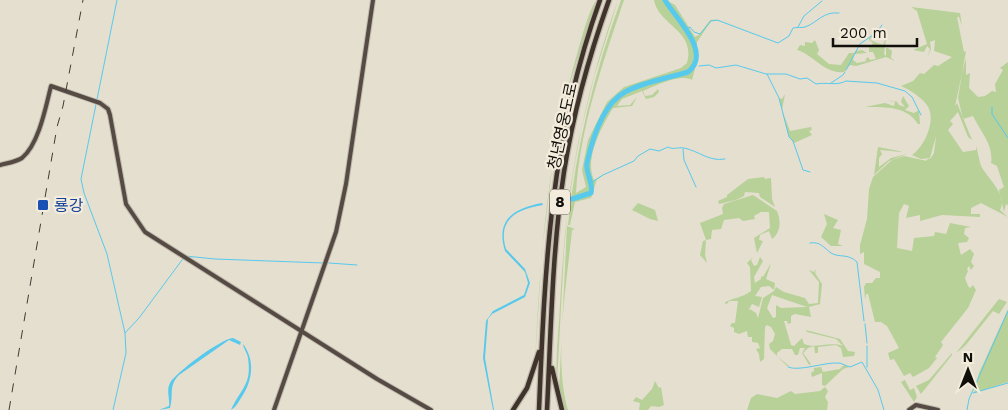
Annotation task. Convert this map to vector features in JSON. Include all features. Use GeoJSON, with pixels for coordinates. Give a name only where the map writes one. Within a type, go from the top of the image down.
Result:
{"type":"FeatureCollection","features":[{"type":"Feature","properties":{"kind":"highway","name":"청년영웅도로"},"geometry":{"type":"LineString","coordinates":[[539,410],[547,248],[556,170],[574,87],[600,0]]}},
{"type":"Feature","properties":{"kind":"highway","name":"청년영웅도로"},"geometry":{"type":"LineString","coordinates":[[547,410],[555,255],[564,172],[582,89],[609,0]]}},
{"type":"Feature","properties":{"kind":"highway"},"geometry":{"type":"LineString","coordinates":[[513,410],[531,378],[542,338]]}},
{"type":"Feature","properties":{"kind":"highway"},"geometry":{"type":"LineString","coordinates":[[550,354],[555,386],[562,410]]}},
{"type":"Feature","properties":{"kind":"main road"},"geometry":{"type":"LineString","coordinates":[[274,410],[336,232],[343,203],[373,0]]}},
{"type":"Feature","properties":{"kind":"main road"},"geometry":{"type":"LineString","coordinates":[[0,165],[18,160],[27,152],[38,130],[51,86],[95,101],[106,108],[110,115],[126,204],[145,232],[183,258],[431,410]]}},
{"type":"Feature","properties":{"kind":"main road"},"geometry":{"type":"LineString","coordinates":[[909,410],[916,406],[938,410]]}},
{"type":"Feature","properties":{"kind":"green space"},"geometry":{"type":"Polygon","coordinates":[[[596,0],[568,89],[555,152],[565,98],[587,22],[596,0]]]}},
{"type":"Feature","properties":{"kind":"green space"},"geometry":{"type":"Polygon","coordinates":[[[618,0],[594,77],[583,122],[594,74],[618,0]]]}},
{"type":"Feature","properties":{"kind":"green space"},"geometry":{"type":"Polygon","coordinates":[[[621,0],[624,0],[587,119],[578,168],[576,193],[586,187],[582,170],[588,140],[607,102],[624,87],[681,68],[687,63],[688,52],[682,35],[657,9],[654,0],[665,0],[694,42],[666,0],[675,5],[695,37],[700,34],[710,20],[721,21],[711,21],[697,42],[697,61],[692,80],[681,78],[667,81],[643,91],[645,96],[652,95],[658,89],[659,92],[654,97],[646,99],[642,91],[622,99],[617,106],[630,105],[637,97],[632,106],[613,108],[600,133],[591,162],[591,172],[594,180],[606,173],[597,179],[591,198],[575,202],[570,225],[568,225],[571,196],[587,111],[602,55],[621,0]],[[695,44],[693,64],[689,70],[631,88],[616,98],[599,124],[589,154],[587,171],[591,185],[590,192],[572,199],[592,192],[592,184],[588,164],[591,151],[601,122],[613,104],[628,92],[690,71],[695,64],[695,44]]]}},
{"type":"Feature","properties":{"kind":"green space"},"geometry":{"type":"Polygon","coordinates":[[[911,7],[960,13],[962,26],[959,17],[957,17],[964,52],[966,51],[962,73],[966,58],[966,75],[970,73],[969,88],[978,97],[985,96],[992,91],[996,92],[995,84],[1003,70],[1000,68],[1008,62],[1008,205],[1006,204],[1004,212],[1002,201],[1000,210],[1008,217],[981,203],[971,208],[971,214],[980,214],[980,217],[942,215],[920,221],[920,215],[906,218],[909,206],[904,204],[899,213],[897,248],[912,251],[914,238],[934,236],[935,232],[946,234],[950,223],[971,227],[965,228],[964,234],[969,238],[967,242],[958,243],[961,255],[970,249],[974,254],[971,262],[974,266],[971,270],[969,266],[965,278],[968,286],[970,288],[973,285],[976,290],[968,308],[941,342],[943,345],[935,357],[937,358],[929,368],[913,377],[910,373],[904,376],[894,359],[890,360],[888,353],[899,348],[887,326],[881,322],[875,322],[868,294],[866,294],[865,300],[864,287],[866,283],[872,283],[876,278],[880,278],[880,272],[864,264],[864,252],[860,254],[860,245],[867,219],[869,189],[873,177],[892,160],[904,156],[927,161],[926,160],[931,158],[934,153],[936,136],[930,158],[921,159],[912,155],[925,139],[931,117],[927,105],[911,91],[901,86],[913,81],[920,73],[924,74],[934,65],[938,66],[952,57],[934,51],[935,40],[930,42],[931,49],[927,58],[930,49],[927,46],[924,52],[913,50],[927,44],[917,11],[911,7]],[[962,74],[955,106],[957,103],[962,116],[958,98],[962,74]],[[958,112],[950,121],[953,124],[948,130],[963,152],[976,150],[976,146],[981,166],[1000,195],[999,190],[1004,187],[997,166],[991,163],[990,150],[986,138],[973,116],[963,119],[972,140],[968,137],[958,112]]]}},
{"type":"Feature","properties":{"kind":"green space"},"geometry":{"type":"Polygon","coordinates":[[[873,35],[870,40],[883,45],[886,38],[884,54],[886,56],[886,48],[888,48],[892,51],[891,58],[895,61],[886,57],[856,66],[850,65],[844,72],[837,72],[797,50],[800,45],[805,46],[805,42],[812,43],[815,40],[819,50],[817,54],[829,64],[841,65],[849,53],[854,53],[858,48],[857,51],[862,50],[867,53],[854,54],[853,60],[857,63],[867,61],[865,60],[868,57],[870,60],[876,59],[873,52],[869,52],[869,48],[873,43],[869,40],[869,38],[859,45],[873,35]]]}},
{"type":"Feature","properties":{"kind":"green space"},"geometry":{"type":"Polygon","coordinates":[[[785,94],[782,110],[779,98],[782,99],[785,94]]]}},
{"type":"Feature","properties":{"kind":"green space"},"geometry":{"type":"Polygon","coordinates":[[[903,96],[909,106],[905,110],[914,113],[919,110],[920,124],[902,111],[865,107],[885,103],[894,106],[895,102],[887,100],[899,102],[897,102],[899,105],[905,107],[901,102],[903,96]]]}},
{"type":"Feature","properties":{"kind":"green space"},"geometry":{"type":"Polygon","coordinates":[[[782,111],[790,131],[811,127],[812,130],[809,131],[812,135],[794,143],[789,137],[782,111]]]}},
{"type":"Feature","properties":{"kind":"green space"},"geometry":{"type":"Polygon","coordinates":[[[583,122],[577,150],[567,222],[569,196],[578,143],[583,122]]]}},
{"type":"Feature","properties":{"kind":"green space"},"geometry":{"type":"Polygon","coordinates":[[[878,147],[904,152],[880,150],[882,154],[879,158],[879,167],[891,158],[907,154],[889,161],[874,175],[878,147]]]}},
{"type":"Feature","properties":{"kind":"green space"},"geometry":{"type":"Polygon","coordinates":[[[552,169],[543,241],[546,210],[552,169]]]}},
{"type":"Feature","properties":{"kind":"green space"},"geometry":{"type":"Polygon","coordinates":[[[764,177],[765,179],[771,178],[772,199],[775,207],[760,197],[759,193],[745,192],[744,196],[736,200],[719,204],[718,201],[727,197],[727,195],[748,179],[764,177]]]}},
{"type":"Feature","properties":{"kind":"green space"},"geometry":{"type":"Polygon","coordinates":[[[753,195],[777,211],[780,222],[779,230],[772,239],[769,231],[760,235],[759,240],[763,241],[757,253],[754,238],[770,228],[769,212],[761,212],[754,216],[755,219],[743,221],[739,218],[724,220],[721,229],[712,230],[711,239],[706,240],[700,223],[723,214],[722,208],[724,204],[753,195]]]}},
{"type":"Feature","properties":{"kind":"green space"},"geometry":{"type":"Polygon","coordinates":[[[638,203],[655,210],[658,221],[632,210],[638,203]]]}},
{"type":"Feature","properties":{"kind":"green space"},"geometry":{"type":"Polygon","coordinates":[[[824,214],[838,220],[833,228],[841,230],[838,244],[843,246],[831,246],[821,237],[827,224],[824,214]]]}},
{"type":"Feature","properties":{"kind":"green space"},"geometry":{"type":"Polygon","coordinates":[[[567,222],[557,383],[557,344],[562,265],[567,222]]]}},
{"type":"Feature","properties":{"kind":"green space"},"geometry":{"type":"Polygon","coordinates":[[[567,226],[575,229],[572,230],[563,316],[567,226]]]}},
{"type":"Feature","properties":{"kind":"green space"},"geometry":{"type":"Polygon","coordinates":[[[706,240],[705,255],[707,263],[700,255],[703,241],[706,240]]]}},
{"type":"Feature","properties":{"kind":"green space"},"geometry":{"type":"Polygon","coordinates":[[[753,257],[751,260],[754,266],[757,265],[760,257],[763,261],[754,277],[755,283],[761,279],[761,276],[763,277],[771,263],[766,279],[775,283],[774,290],[769,286],[761,287],[755,296],[762,297],[759,307],[752,304],[748,311],[750,309],[756,313],[758,318],[763,298],[774,291],[776,287],[784,292],[805,298],[809,304],[818,303],[819,282],[809,270],[814,272],[816,269],[815,273],[822,284],[820,304],[809,307],[811,317],[795,314],[791,316],[791,323],[788,324],[787,321],[784,321],[791,345],[794,346],[802,338],[804,344],[813,346],[833,344],[843,346],[836,339],[807,332],[806,330],[840,339],[848,351],[855,352],[854,356],[843,357],[841,348],[836,345],[818,347],[818,353],[815,353],[814,346],[808,348],[803,353],[811,364],[809,365],[802,353],[805,348],[800,348],[798,355],[795,355],[792,349],[782,349],[777,353],[777,356],[770,349],[769,344],[773,341],[775,334],[771,327],[767,325],[765,327],[764,359],[760,362],[756,349],[760,348],[758,343],[752,342],[752,337],[748,337],[747,331],[739,334],[734,332],[734,328],[730,326],[732,323],[735,323],[738,301],[724,303],[751,291],[750,267],[747,263],[753,257]],[[772,295],[767,308],[773,318],[776,317],[776,305],[781,308],[807,307],[772,295]]]}},
{"type":"Feature","properties":{"kind":"green space"},"geometry":{"type":"Polygon","coordinates":[[[541,265],[535,363],[537,325],[541,265]]]}},
{"type":"Feature","properties":{"kind":"green space"},"geometry":{"type":"Polygon","coordinates":[[[999,299],[1007,302],[999,314],[993,311],[965,346],[956,353],[999,299]]]}},
{"type":"Feature","properties":{"kind":"green space"},"geometry":{"type":"Polygon","coordinates":[[[1008,309],[1008,382],[974,393],[979,373],[1008,309]]]}},
{"type":"Feature","properties":{"kind":"green space"},"geometry":{"type":"Polygon","coordinates":[[[561,348],[564,390],[568,410],[563,410],[559,391],[561,348]]]}},
{"type":"Feature","properties":{"kind":"green space"},"geometry":{"type":"Polygon","coordinates":[[[952,353],[921,394],[916,386],[929,380],[952,353]]]}},
{"type":"Feature","properties":{"kind":"green space"},"geometry":{"type":"Polygon","coordinates":[[[844,365],[849,367],[843,369],[825,386],[822,385],[822,373],[812,377],[811,373],[814,371],[814,368],[821,367],[823,372],[840,369],[844,365]]]}},
{"type":"Feature","properties":{"kind":"green space"},"geometry":{"type":"Polygon","coordinates":[[[905,380],[910,390],[914,388],[917,397],[914,402],[901,382],[905,380]]]}},
{"type":"Feature","properties":{"kind":"green space"},"geometry":{"type":"Polygon","coordinates":[[[655,381],[659,388],[661,387],[664,405],[659,407],[651,406],[648,410],[639,410],[640,403],[633,401],[636,397],[642,400],[652,389],[655,381]]]}},
{"type":"Feature","properties":{"kind":"green space"},"geometry":{"type":"Polygon","coordinates":[[[825,387],[828,391],[825,397],[828,402],[827,410],[747,410],[751,398],[757,394],[777,398],[791,391],[795,394],[820,391],[825,387]]]}},
{"type":"Feature","properties":{"kind":"water"},"geometry":{"type":"Polygon","coordinates":[[[542,203],[543,205],[525,209],[511,217],[504,230],[506,249],[525,269],[530,283],[525,297],[492,314],[488,319],[485,358],[493,410],[483,358],[486,321],[493,311],[524,295],[528,283],[525,272],[505,251],[503,231],[505,223],[510,217],[516,212],[542,203]]]}},
{"type":"Feature","properties":{"kind":"water"},"geometry":{"type":"Polygon","coordinates":[[[233,338],[241,342],[240,345],[229,340],[179,375],[172,387],[170,408],[159,410],[169,406],[168,389],[174,378],[189,364],[219,344],[233,338]]]}},
{"type":"Feature","properties":{"kind":"water"},"geometry":{"type":"Polygon","coordinates":[[[243,344],[250,357],[250,378],[245,392],[231,410],[247,381],[249,367],[243,344]]]}},
{"type":"Feature","properties":{"kind":"waterway"},"geometry":{"type":"LineString","coordinates":[[117,0],[81,179],[84,193],[107,254],[125,333]]}},
{"type":"Feature","properties":{"kind":"waterway"},"geometry":{"type":"LineString","coordinates":[[572,199],[591,193],[592,189],[587,171],[587,163],[595,134],[610,105],[625,92],[648,83],[688,72],[695,64],[696,55],[690,35],[665,0]]}},
{"type":"Feature","properties":{"kind":"waterway"},"geometry":{"type":"LineString","coordinates":[[798,27],[804,16],[822,1]]}},
{"type":"Feature","properties":{"kind":"waterway"},"geometry":{"type":"LineString","coordinates":[[686,29],[690,27],[694,32],[700,34],[711,21],[717,20],[778,43],[789,36],[793,28],[805,27],[824,15],[839,13]]}},
{"type":"Feature","properties":{"kind":"waterway"},"geometry":{"type":"LineString","coordinates":[[846,70],[860,44],[877,32],[882,25]]}},
{"type":"Feature","properties":{"kind":"waterway"},"geometry":{"type":"LineString","coordinates":[[699,66],[709,65],[716,68],[736,65],[766,74],[786,74],[800,79],[807,78],[816,84],[846,81],[877,83],[905,91],[912,97],[921,115]]}},
{"type":"Feature","properties":{"kind":"waterway"},"geometry":{"type":"LineString","coordinates":[[831,83],[845,72]]}},
{"type":"Feature","properties":{"kind":"waterway"},"geometry":{"type":"LineString","coordinates":[[767,74],[779,98],[789,137],[793,141],[803,170],[810,172]]}},
{"type":"Feature","properties":{"kind":"waterway"},"geometry":{"type":"LineString","coordinates":[[992,107],[992,114],[1008,138]]}},
{"type":"Feature","properties":{"kind":"waterway"},"geometry":{"type":"LineString","coordinates":[[591,183],[603,175],[634,161],[638,156],[650,149],[659,151],[668,147],[684,148],[709,158],[725,159]]}},
{"type":"Feature","properties":{"kind":"waterway"},"geometry":{"type":"LineString","coordinates":[[683,149],[684,160],[696,187]]}},
{"type":"Feature","properties":{"kind":"waterway"},"geometry":{"type":"LineString","coordinates":[[810,243],[819,244],[831,253],[854,259],[857,262],[864,321]]}},
{"type":"Feature","properties":{"kind":"waterway"},"geometry":{"type":"LineString","coordinates":[[113,410],[126,353],[125,333],[139,318],[185,256],[323,263]]}},
{"type":"Feature","properties":{"kind":"waterway"},"geometry":{"type":"LineString","coordinates":[[329,263],[357,265]]}},
{"type":"Feature","properties":{"kind":"waterway"},"geometry":{"type":"LineString","coordinates":[[967,410],[969,399],[1008,311]]}},
{"type":"Feature","properties":{"kind":"waterway"},"geometry":{"type":"LineString","coordinates":[[865,324],[867,343]]}},
{"type":"Feature","properties":{"kind":"waterway"},"geometry":{"type":"LineString","coordinates":[[867,346],[867,367]]}},
{"type":"Feature","properties":{"kind":"waterway"},"geometry":{"type":"LineString","coordinates":[[788,367],[798,368],[838,363],[850,367],[862,362],[878,390],[884,410]]}},
{"type":"Feature","properties":{"kind":"waterway"},"geometry":{"type":"LineString","coordinates":[[973,393],[1008,383]]}},
{"type":"Feature","properties":{"kind":"railway"},"geometry":{"type":"LineString","coordinates":[[9,410],[57,127],[63,106],[83,0]]}},
{"type":"Feature","properties":{"kind":"place","name":"룡강"},"geometry":{"type":"Point","coordinates":[43,205]}}]}
